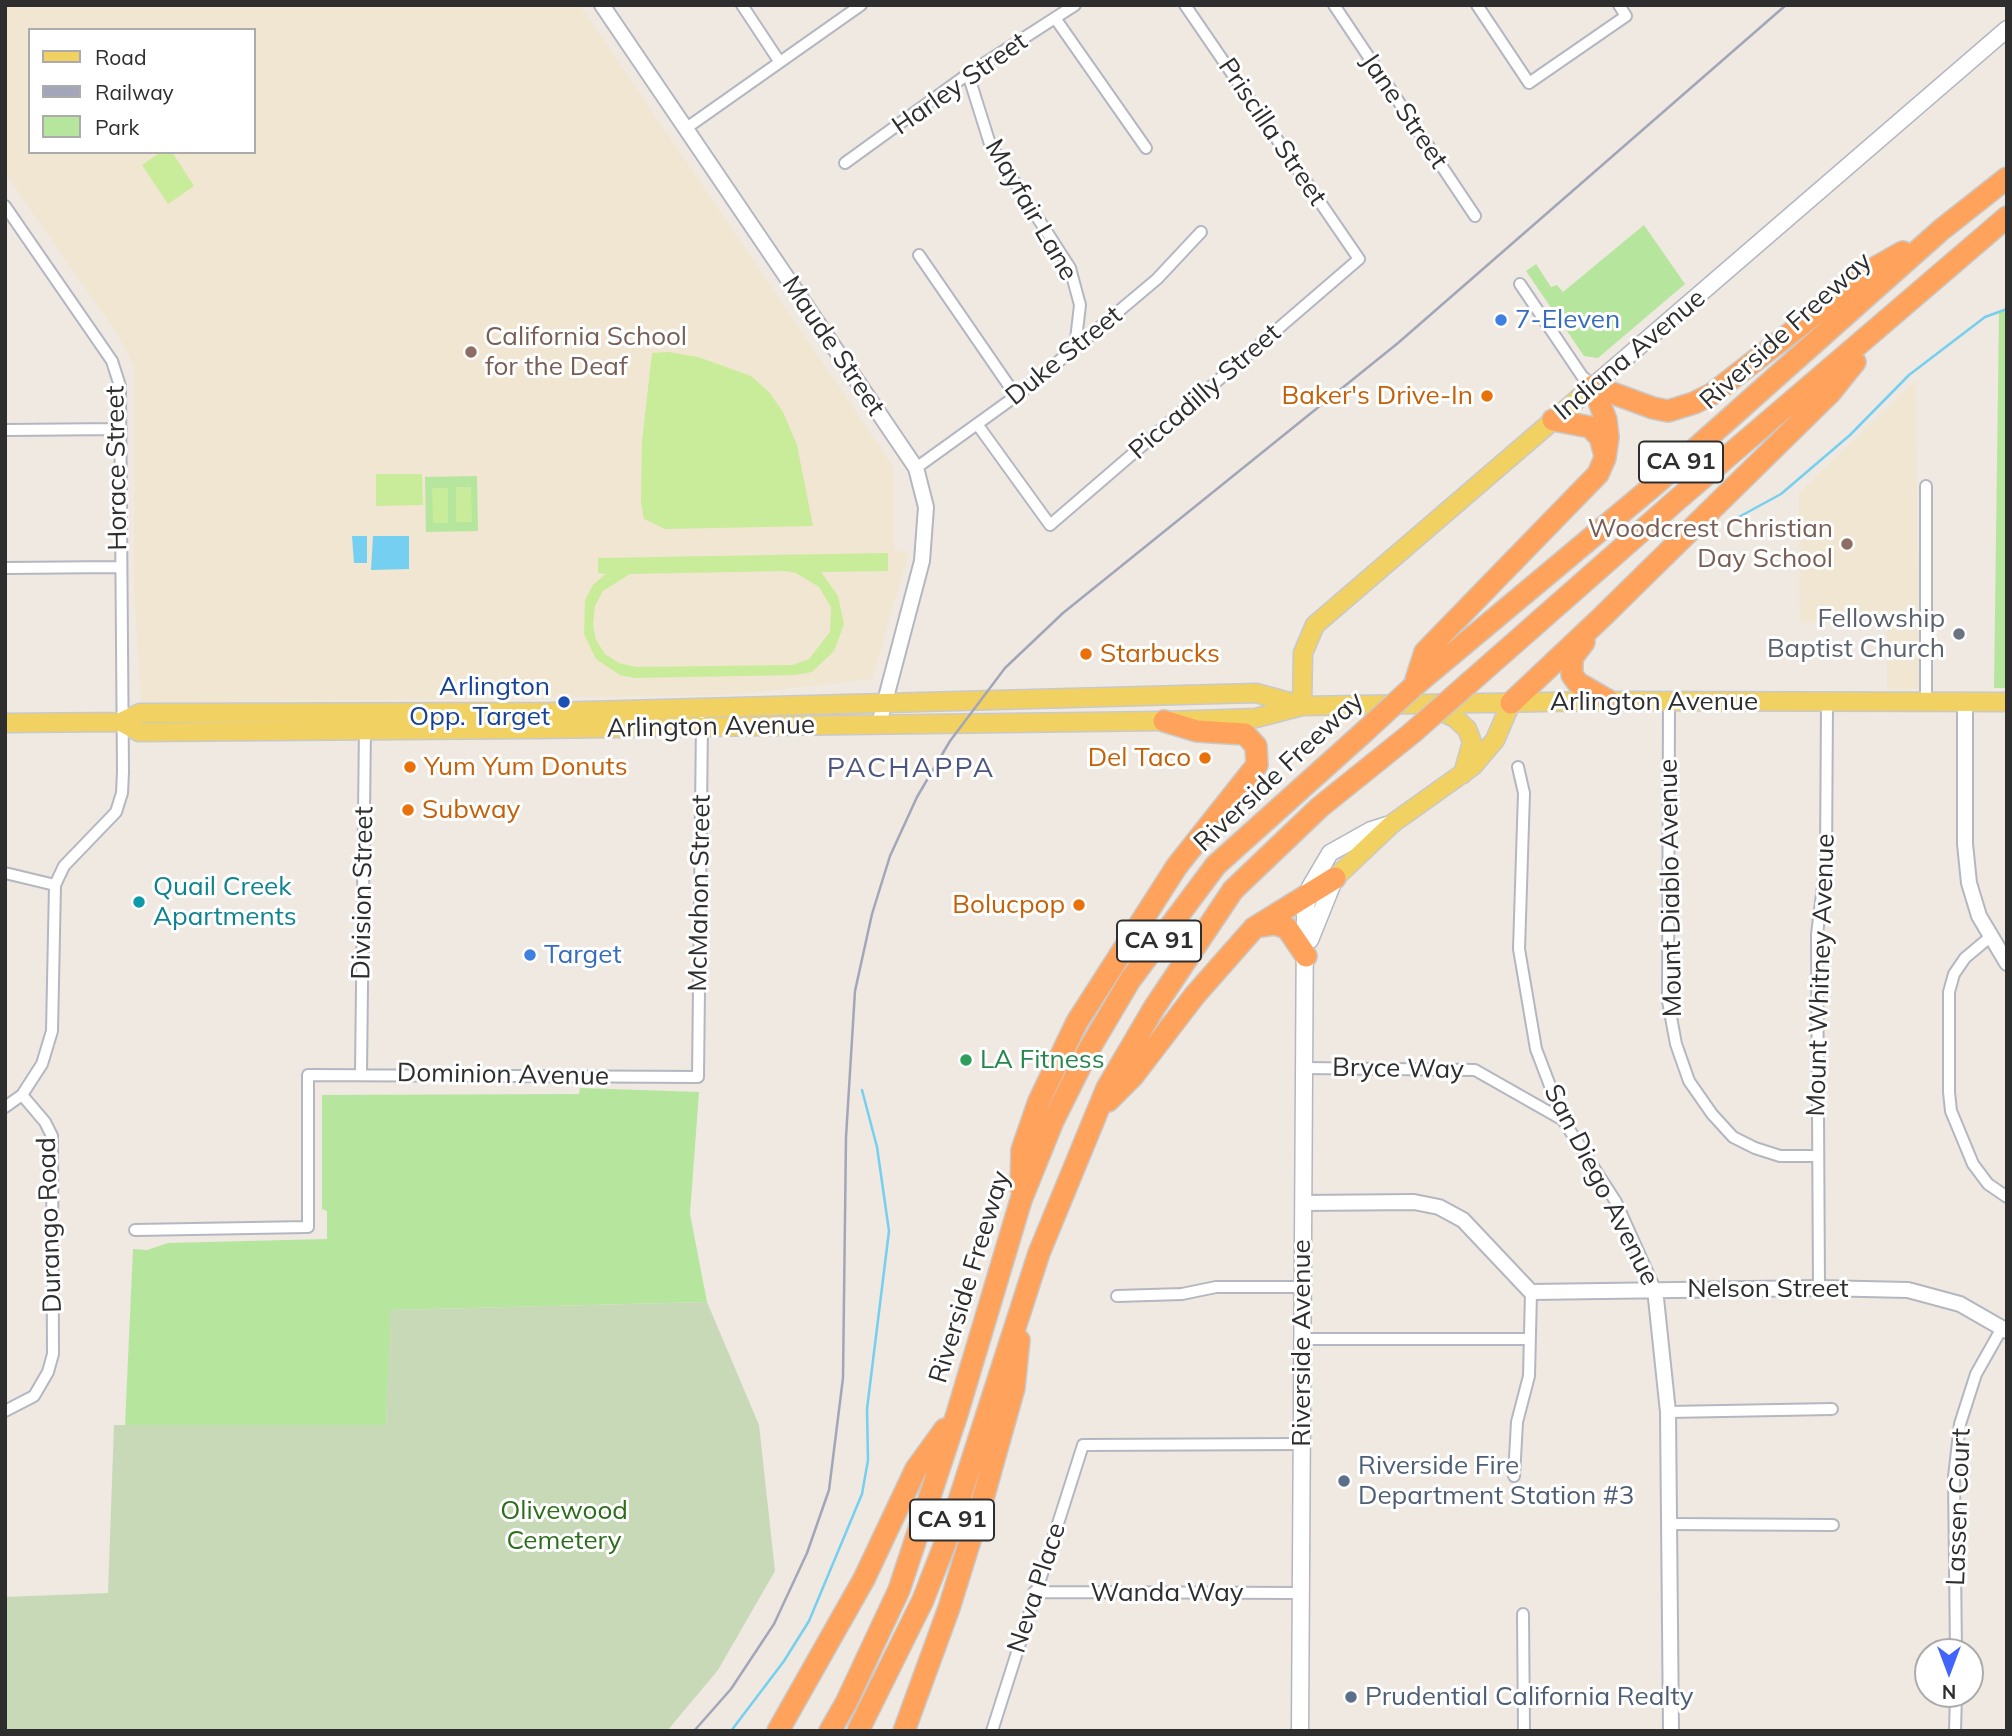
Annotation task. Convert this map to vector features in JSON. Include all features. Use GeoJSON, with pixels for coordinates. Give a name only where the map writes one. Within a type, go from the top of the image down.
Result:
{"type":"FeatureCollection","features":[{"type":"Feature","properties":{"kind":"highway","name":"Riverside Freeway"},"geometry":{"type":"LineString","coordinates":[[830,1731],[846,1703],[898,1590],[957,1413],[1021,1200],[1059,1110],[1088,1051],[1130,980],[1216,865],[1414,686],[1658,482],[1941,230],[2007,177]]}},
{"type":"Feature","properties":{"kind":"highway","name":"Riverside Freeway"},"geometry":{"type":"LineString","coordinates":[[858,1731],[923,1600],[946,1541],[1023,1300],[1094,1115],[1128,1051],[1233,890],[1320,807],[1412,733],[1678,499],[2007,217]]}},
{"type":"Feature","properties":{"kind":"highway"},"geometry":{"type":"LineString","coordinates":[[1593,386],[1668,411],[1694,403],[1712,394],[1873,269],[1941,230]]}},
{"type":"Feature","properties":{"kind":"highway"},"geometry":{"type":"LineString","coordinates":[[1511,703],[1601,620],[1830,393],[1886,323]]}},
{"type":"Feature","properties":{"kind":"highway"},"geometry":{"type":"LineString","coordinates":[[1414,686],[1425,652],[1598,474],[1605,458],[1606,420],[1593,386]]}},
{"type":"Feature","properties":{"kind":"highway"},"geometry":{"type":"LineString","coordinates":[[1553,420],[1590,427],[1600,437],[1605,458]]}},
{"type":"Feature","properties":{"kind":"highway"},"geometry":{"type":"LineString","coordinates":[[1601,620],[1572,658],[1572,675],[1578,683],[1609,701]]}},
{"type":"Feature","properties":{"kind":"highway"},"geometry":{"type":"LineString","coordinates":[[1021,1200],[1022,1150],[1039,1101],[1077,1022],[1177,866],[1257,765],[1256,746],[1245,734],[1197,731],[1164,721]]}},
{"type":"Feature","properties":{"kind":"highway"},"geometry":{"type":"LineString","coordinates":[[1094,1115],[1133,1076],[1195,995],[1254,928],[1335,878]]}},
{"type":"Feature","properties":{"kind":"highway"},"geometry":{"type":"LineString","coordinates":[[1254,928],[1275,924],[1287,928],[1306,956]]}},
{"type":"Feature","properties":{"kind":"highway"},"geometry":{"type":"LineString","coordinates":[[904,1731],[949,1608],[1014,1388],[1023,1300]]}},
{"type":"Feature","properties":{"kind":"highway"},"geometry":{"type":"LineString","coordinates":[[778,1731],[864,1579],[916,1469],[957,1413]]}},
{"type":"Feature","properties":{"kind":"main road","name":"Indiana Avenue"},"geometry":{"type":"LineString","coordinates":[[1302,706],[1303,653],[1315,625],[2007,29]]}},
{"type":"Feature","properties":{"kind":"main road","name":"Arlington Avenue"},"geometry":{"type":"LineString","coordinates":[[5,723],[121,722],[139,732],[885,701],[1256,693],[1302,706]]}},
{"type":"Feature","properties":{"kind":"main road","name":"Arlington Avenue"},"geometry":{"type":"LineString","coordinates":[[365,722],[702,727],[1256,718],[1302,706],[1609,701],[2007,702]]}},
{"type":"Feature","properties":{"kind":"main road","name":"Riverside Avenue"},"geometry":{"type":"LineString","coordinates":[[1306,956],[1317,917],[1335,878],[1393,823],[1463,774],[1487,751],[1511,703]]}},
{"type":"Feature","properties":{"kind":"main road"},"geometry":{"type":"LineString","coordinates":[[1427,705],[1455,718],[1467,729],[1472,742],[1463,774]]}},
{"type":"Feature","properties":{"kind":"main road","name":"Riverside Avenue"},"geometry":{"type":"LineString","coordinates":[[1300,1731],[1301,1286],[1306,956],[1303,935],[1308,897],[1318,869],[1330,853],[1371,830],[1393,823]]}},
{"type":"Feature","properties":{"kind":"street","name":"Maude Street"},"geometry":{"type":"LineString","coordinates":[[602,5],[916,468],[926,507],[922,561],[879,724]]}},
{"type":"Feature","properties":{"kind":"street"},"geometry":{"type":"LineString","coordinates":[[742,5],[779,61]]}},
{"type":"Feature","properties":{"kind":"street"},"geometry":{"type":"LineString","coordinates":[[685,128],[861,5]]}},
{"type":"Feature","properties":{"kind":"street","name":"Harley Street"},"geometry":{"type":"LineString","coordinates":[[845,163],[968,74],[1075,5]]}},
{"type":"Feature","properties":{"kind":"street","name":"Priscilla Street"},"geometry":{"type":"LineString","coordinates":[[1185,5],[1359,259]]}},
{"type":"Feature","properties":{"kind":"street","name":"Jane Street"},"geometry":{"type":"LineString","coordinates":[[1334,5],[1475,216]]}},
{"type":"Feature","properties":{"kind":"street"},"geometry":{"type":"LineString","coordinates":[[1477,5],[1529,83],[1626,16],[1619,5]]}},
{"type":"Feature","properties":{"kind":"street"},"geometry":{"type":"LineString","coordinates":[[1055,18],[1146,148]]}},
{"type":"Feature","properties":{"kind":"street","name":"Mayfair Lane"},"geometry":{"type":"LineString","coordinates":[[968,74],[990,144],[1070,268],[1080,305],[1075,348]]}},
{"type":"Feature","properties":{"kind":"street","name":"Horace Street"},"geometry":{"type":"LineString","coordinates":[[5,206],[112,361],[120,386],[121,722]]}},
{"type":"Feature","properties":{"kind":"street","name":"Duke Street"},"geometry":{"type":"LineString","coordinates":[[916,468],[1016,396],[1075,348],[1157,279],[1201,232]]}},
{"type":"Feature","properties":{"kind":"street"},"geometry":{"type":"LineString","coordinates":[[919,255],[1016,396]]}},
{"type":"Feature","properties":{"kind":"street","name":"Piccadilly Street"},"geometry":{"type":"LineString","coordinates":[[977,424],[1050,525],[1359,259]]}},
{"type":"Feature","properties":{"kind":"street"},"geometry":{"type":"LineString","coordinates":[[1520,284],[1582,376],[1593,386]]}},
{"type":"Feature","properties":{"kind":"street"},"geometry":{"type":"LineString","coordinates":[[5,430],[121,429]]}},
{"type":"Feature","properties":{"kind":"street"},"geometry":{"type":"LineString","coordinates":[[1926,486],[1926,703]]}},
{"type":"Feature","properties":{"kind":"street"},"geometry":{"type":"LineString","coordinates":[[5,568],[119,567]]}},
{"type":"Feature","properties":{"kind":"street","name":"Mount Diablo Avenue"},"geometry":{"type":"LineString","coordinates":[[1669,701],[1668,1001],[1676,1044],[1689,1081],[1712,1114],[1733,1136],[1755,1148],[1780,1156],[1817,1156]]}},
{"type":"Feature","properties":{"kind":"street","name":"Mount Whitney Avenue"},"geometry":{"type":"LineString","coordinates":[[1819,1288],[1817,934],[1826,862],[1827,703]]}},
{"type":"Feature","properties":{"kind":"street"},"geometry":{"type":"LineString","coordinates":[[1965,703],[1965,844],[1969,883],[1990,937],[2007,964]]}},
{"type":"Feature","properties":{"kind":"street","name":"McMahon Street"},"geometry":{"type":"LineString","coordinates":[[698,1077],[702,709]]}},
{"type":"Feature","properties":{"kind":"street"},"geometry":{"type":"LineString","coordinates":[[5,1107],[22,1095],[42,1064],[52,1031],[55,885],[64,866],[116,812],[122,793],[121,722]]}},
{"type":"Feature","properties":{"kind":"street","name":"Division Street"},"geometry":{"type":"LineString","coordinates":[[361,1073],[365,722]]}},
{"type":"Feature","properties":{"kind":"street","name":"San Diego Avenue"},"geometry":{"type":"LineString","coordinates":[[1518,768],[1524,793],[1519,949],[1536,1049],[1563,1120],[1616,1202],[1655,1289],[1668,1412],[1671,1731]]}},
{"type":"Feature","properties":{"kind":"street"},"geometry":{"type":"LineString","coordinates":[[5,873],[55,885]]}},
{"type":"Feature","properties":{"kind":"street"},"geometry":{"type":"LineString","coordinates":[[1990,937],[1965,958],[1954,974],[1949,992],[1949,1092],[1951,1111],[1973,1164],[1988,1184],[2007,1197]]}},
{"type":"Feature","properties":{"kind":"street","name":"Bryce Way"},"geometry":{"type":"LineString","coordinates":[[1304,1068],[1475,1070],[1563,1120]]}},
{"type":"Feature","properties":{"kind":"street","name":"Dominion Avenue"},"geometry":{"type":"LineString","coordinates":[[135,1230],[308,1227],[309,1075],[361,1073],[698,1077]]}},
{"type":"Feature","properties":{"kind":"street","name":"Durango Road"},"geometry":{"type":"LineString","coordinates":[[5,1411],[33,1396],[48,1372],[53,1354],[52,1136],[45,1122],[22,1095]]}},
{"type":"Feature","properties":{"kind":"street"},"geometry":{"type":"LineString","coordinates":[[1303,1203],[1414,1202],[1440,1207],[1463,1220],[1531,1293],[1529,1376],[1517,1422],[1514,1476]]}},
{"type":"Feature","properties":{"kind":"street"},"geometry":{"type":"LineString","coordinates":[[1116,1296],[1182,1294],[1216,1287],[1301,1286]]}},
{"type":"Feature","properties":{"kind":"street","name":"Nelson Street"},"geometry":{"type":"LineString","coordinates":[[1531,1293],[1655,1289],[1908,1290],[1938,1296],[1978,1312],[2004,1330]]}},
{"type":"Feature","properties":{"kind":"street","name":"Lassen Court"},"geometry":{"type":"LineString","coordinates":[[1956,1638],[1954,1477],[1960,1424],[1976,1374],[2004,1330]]}},
{"type":"Feature","properties":{"kind":"street"},"geometry":{"type":"LineString","coordinates":[[1302,1339],[1530,1339]]}},
{"type":"Feature","properties":{"kind":"street"},"geometry":{"type":"LineString","coordinates":[[1668,1412],[1832,1409]]}},
{"type":"Feature","properties":{"kind":"street","name":"Neva Place"},"geometry":{"type":"LineString","coordinates":[[992,1731],[1034,1592],[1083,1445],[1301,1444]]}},
{"type":"Feature","properties":{"kind":"street"},"geometry":{"type":"LineString","coordinates":[[1670,1524],[1833,1525]]}},
{"type":"Feature","properties":{"kind":"street","name":"Wanda Way"},"geometry":{"type":"LineString","coordinates":[[1034,1592],[1300,1593]]}},
{"type":"Feature","properties":{"kind":"street"},"geometry":{"type":"LineString","coordinates":[[1522,1614],[1524,1731]]}},
{"type":"Feature","properties":{"kind":"street"},"geometry":{"type":"LineString","coordinates":[[1955,1708],[1955,1731]]}},
{"type":"Feature","properties":{"kind":"shaded area","name":"California School for the Deaf"},"geometry":{"type":"Polygon","coordinates":[[[5,5],[580,5],[894,468],[894,551],[908,551],[872,679],[730,695],[141,703],[134,589],[134,366],[119,337],[5,173],[5,5]]]}},
{"type":"Feature","properties":{"kind":"shaded area"},"geometry":{"type":"Polygon","coordinates":[[[1916,380],[1919,689],[1887,690],[1887,622],[1800,623],[1799,493],[1916,380]]]}},
{"type":"Feature","properties":{"kind":"green space"},"geometry":{"type":"Polygon","coordinates":[[[158,154],[173,154],[194,186],[168,204],[142,165],[158,154]]]}},
{"type":"Feature","properties":{"kind":"green space"},"geometry":{"type":"Polygon","coordinates":[[[1644,225],[1685,284],[1598,358],[1584,356],[1526,271],[1536,264],[1551,287],[1557,285],[1563,292],[1644,225]]]}},
{"type":"Feature","properties":{"kind":"green space"},"geometry":{"type":"Polygon","coordinates":[[[2007,306],[2007,688],[1994,688],[1999,313],[2007,306]]]}},
{"type":"Feature","properties":{"kind":"green space"},"geometry":{"type":"Polygon","coordinates":[[[668,352],[698,357],[751,376],[769,392],[783,412],[797,445],[813,526],[665,529],[644,519],[641,503],[642,441],[652,353],[668,352]]]}},
{"type":"Feature","properties":{"kind":"green space"},"geometry":{"type":"Polygon","coordinates":[[[376,474],[422,474],[423,505],[376,506],[376,474]]]}},
{"type":"Feature","properties":{"kind":"green space"},"geometry":{"type":"Polygon","coordinates":[[[477,476],[478,531],[426,532],[425,477],[477,476]]]}},
{"type":"Feature","properties":{"kind":"green space"},"geometry":{"type":"Polygon","coordinates":[[[456,487],[471,487],[472,522],[456,522],[456,487]]]}},
{"type":"Feature","properties":{"kind":"green space"},"geometry":{"type":"Polygon","coordinates":[[[432,488],[448,488],[448,523],[433,523],[432,488]]]}},
{"type":"Feature","properties":{"kind":"green space"},"geometry":{"type":"Polygon","coordinates":[[[888,553],[888,571],[821,572],[838,596],[844,624],[834,651],[812,672],[796,675],[635,678],[620,675],[596,659],[584,634],[585,600],[593,585],[606,574],[598,573],[598,558],[888,553]],[[796,573],[630,574],[603,591],[595,606],[593,625],[596,640],[605,654],[619,663],[636,667],[793,665],[809,659],[830,632],[831,607],[819,587],[796,573]]]}},
{"type":"Feature","properties":{"kind":"green space"},"geometry":{"type":"Polygon","coordinates":[[[580,1088],[699,1092],[690,1214],[707,1302],[391,1310],[386,1425],[125,1425],[133,1249],[147,1250],[168,1243],[327,1239],[327,1211],[322,1209],[322,1095],[579,1094],[580,1088]]]}},
{"type":"Feature","properties":{"kind":"green space","name":"Olivewood Cemetery"},"geometry":{"type":"Polygon","coordinates":[[[707,1302],[759,1425],[775,1571],[718,1670],[667,1731],[5,1731],[5,1597],[108,1593],[114,1425],[386,1425],[390,1310],[707,1302]]]}},
{"type":"Feature","properties":{"kind":"water"},"geometry":{"type":"Polygon","coordinates":[[[352,536],[367,536],[367,563],[354,563],[352,536]]]}},
{"type":"Feature","properties":{"kind":"water"},"geometry":{"type":"Polygon","coordinates":[[[373,536],[409,536],[409,569],[371,570],[373,536]]]}},
{"type":"Feature","properties":{"kind":"waterway"},"geometry":{"type":"LineString","coordinates":[[1726,524],[1781,494],[1850,435],[1909,375],[1985,317],[2007,309]]}},
{"type":"Feature","properties":{"kind":"waterway"},"geometry":{"type":"LineString","coordinates":[[731,1731],[784,1661],[809,1621],[862,1494],[868,1460],[867,1409],[889,1231],[877,1147],[862,1090]]}},
{"type":"Feature","properties":{"kind":"railway"},"geometry":{"type":"LineString","coordinates":[[694,1731],[731,1689],[774,1624],[807,1553],[829,1490],[843,1378],[846,1137],[855,991],[872,914],[890,856],[917,797],[950,741],[1005,668],[1063,613],[1398,343],[1786,5]]}},
{"type":"Feature","properties":{"kind":"place","name":"7-Eleven"},"geometry":{"type":"Point","coordinates":[1501,320]}},
{"type":"Feature","properties":{"kind":"place","name":"California School for the Deaf"},"geometry":{"type":"Point","coordinates":[471,352]}},
{"type":"Feature","properties":{"kind":"place","name":"Baker's Drive-In"},"geometry":{"type":"Point","coordinates":[1487,396]}},
{"type":"Feature","properties":{"kind":"place","name":"Woodcrest Christian Day School"},"geometry":{"type":"Point","coordinates":[1847,544]}},
{"type":"Feature","properties":{"kind":"place","name":"Fellowship Baptist Church"},"geometry":{"type":"Point","coordinates":[1959,634]}},
{"type":"Feature","properties":{"kind":"place","name":"Starbucks"},"geometry":{"type":"Point","coordinates":[1086,654]}},
{"type":"Feature","properties":{"kind":"place","name":"Arlington Opp. Target"},"geometry":{"type":"Point","coordinates":[564,702]}},
{"type":"Feature","properties":{"kind":"place","name":"Del Taco"},"geometry":{"type":"Point","coordinates":[1205,758]}},
{"type":"Feature","properties":{"kind":"place","name":"Yum Yum Donuts"},"geometry":{"type":"Point","coordinates":[410,767]}},
{"type":"Feature","properties":{"kind":"place","name":"Subway"},"geometry":{"type":"Point","coordinates":[408,810]}},
{"type":"Feature","properties":{"kind":"place","name":"Quail Creek Apartments"},"geometry":{"type":"Point","coordinates":[139,902]}},
{"type":"Feature","properties":{"kind":"place","name":"Bolucpop"},"geometry":{"type":"Point","coordinates":[1079,905]}},
{"type":"Feature","properties":{"kind":"place","name":"Target"},"geometry":{"type":"Point","coordinates":[530,955]}},
{"type":"Feature","properties":{"kind":"place","name":"LA Fitness"},"geometry":{"type":"Point","coordinates":[966,1060]}},
{"type":"Feature","properties":{"kind":"place","name":"Riverside Fire Department Station #3"},"geometry":{"type":"Point","coordinates":[1344,1481]}},
{"type":"Feature","properties":{"kind":"place","name":"Prudential California Realty"},"geometry":{"type":"Point","coordinates":[1351,1697]}},
{"type":"Feature","properties":{"kind":"district","name":"PACHAPPA"},"geometry":{"type":"Point","coordinates":[911,769]}}]}
